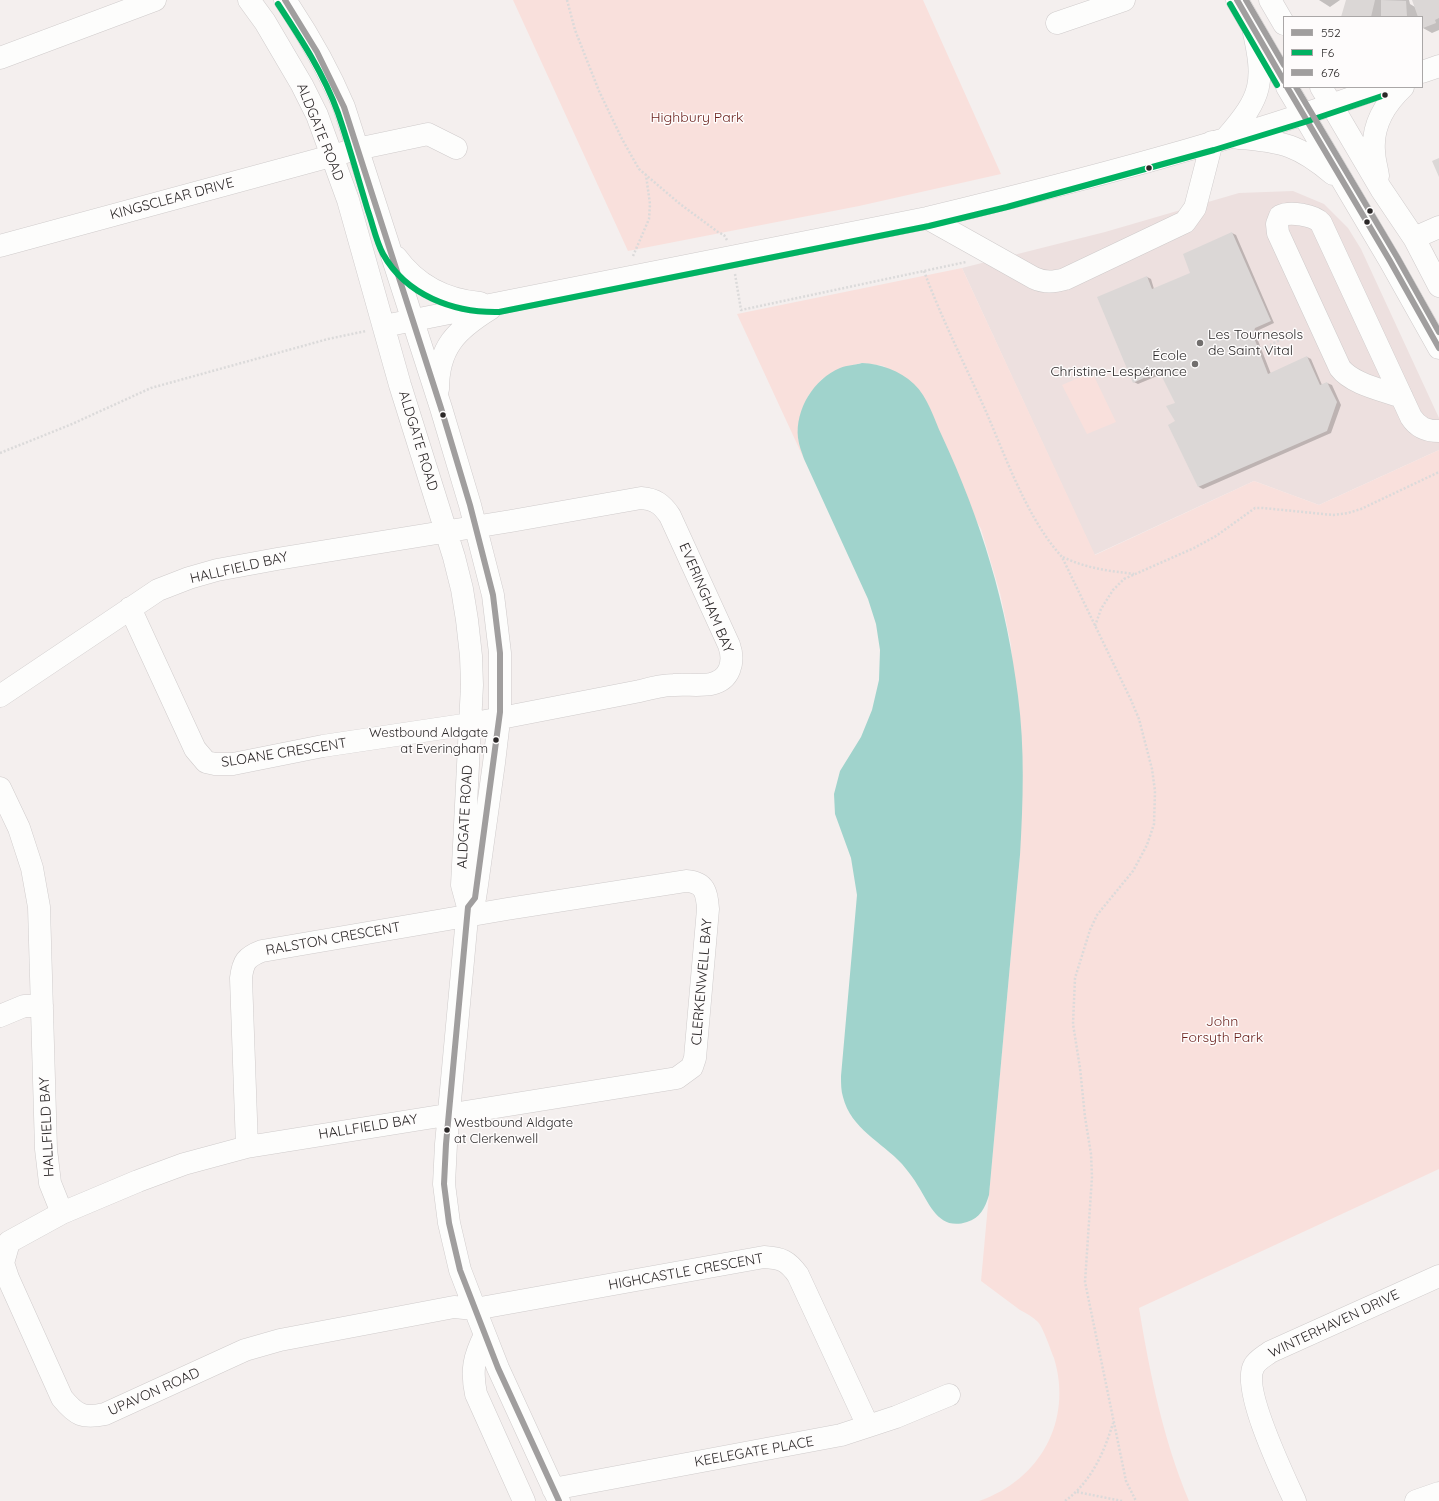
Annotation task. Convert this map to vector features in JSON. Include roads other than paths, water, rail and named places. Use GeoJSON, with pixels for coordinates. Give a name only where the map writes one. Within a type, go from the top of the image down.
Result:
{"type":"FeatureCollection","features":[{"type":"Feature","properties":{"kind":"street"},"geometry":{"type":"LineString","coordinates":[[0,58],[155,0]]}},
{"type":"Feature","properties":{"kind":"street","name":"ALDGATE ROAD"},"geometry":{"type":"LineString","coordinates":[[249,0],[265,22],[302,86],[316,115],[344,152],[390,249],[438,399],[462,529],[454,557],[462,589],[467,620],[471,656],[472,685],[485,721],[494,763],[475,898],[467,912]]}},
{"type":"Feature","properties":{"kind":"street","name":"ALDGATE ROAD"},"geometry":{"type":"LineString","coordinates":[[285,0],[299,20],[331,77],[344,107],[344,152],[348,200],[384,326],[462,529],[493,595],[498,627],[500,685],[485,721],[462,885],[467,912],[448,1114],[444,1184],[449,1223],[460,1270],[498,1368],[556,1495]]}},
{"type":"Feature","properties":{"kind":"street"},"geometry":{"type":"LineString","coordinates":[[1057,23],[1124,0]]}},
{"type":"Feature","properties":{"kind":"street"},"geometry":{"type":"LineString","coordinates":[[1237,0],[1283,79]]}},
{"type":"Feature","properties":{"kind":"street"},"geometry":{"type":"LineString","coordinates":[[1270,0],[1283,22]]}},
{"type":"Feature","properties":{"kind":"street"},"geometry":{"type":"LineString","coordinates":[[927,218],[1041,281],[1057,281],[1065,279],[1185,222],[1195,208],[1219,140],[1251,107],[1259,90],[1260,73],[1258,48],[1253,28]]}},
{"type":"Feature","properties":{"kind":"street"},"geometry":{"type":"LineString","coordinates":[[1423,72],[1439,66]]}},
{"type":"Feature","properties":{"kind":"street"},"geometry":{"type":"LineString","coordinates":[[1288,88],[1439,348]]}},
{"type":"Feature","properties":{"kind":"street"},"geometry":{"type":"LineString","coordinates":[[384,326],[927,218],[1071,182],[1219,140],[1303,114],[1326,96],[1376,88]]}},
{"type":"Feature","properties":{"kind":"street"},"geometry":{"type":"LineString","coordinates":[[1381,189],[1374,151],[1374,132],[1380,116],[1391,100],[1402,88]]}},
{"type":"Feature","properties":{"kind":"street"},"geometry":{"type":"LineString","coordinates":[[1326,96],[1381,189],[1414,238],[1439,286]]}},
{"type":"Feature","properties":{"kind":"street","name":"KINGSCLEAR DRIVE"},"geometry":{"type":"LineString","coordinates":[[0,246],[344,152],[428,134],[456,148]]}},
{"type":"Feature","properties":{"kind":"street"},"geometry":{"type":"LineString","coordinates":[[1219,140],[1269,141],[1294,147],[1312,157],[1344,184]]}},
{"type":"Feature","properties":{"kind":"street"},"geometry":{"type":"LineString","coordinates":[[1402,397],[1353,380],[1340,368],[1278,233],[1278,220],[1284,214],[1311,216],[1321,223],[1402,397],[1411,417],[1417,425],[1427,430],[1439,431]]}},
{"type":"Feature","properties":{"kind":"street"},"geometry":{"type":"LineString","coordinates":[[1414,238],[1439,227]]}},
{"type":"Feature","properties":{"kind":"street"},"geometry":{"type":"LineString","coordinates":[[390,249],[406,271],[416,280],[434,291],[453,298],[476,303],[497,304]]}},
{"type":"Feature","properties":{"kind":"street"},"geometry":{"type":"LineString","coordinates":[[438,399],[438,374],[441,359],[450,343],[461,329],[471,320],[497,304]]}},
{"type":"Feature","properties":{"kind":"street","name":"EVERINGHAM BAY"},"geometry":{"type":"LineString","coordinates":[[462,529],[641,498],[649,498],[657,501],[665,507],[670,516],[732,653],[730,672],[723,678],[711,684],[658,686],[640,691],[485,721]]}},
{"type":"Feature","properties":{"kind":"street","name":"HALLFIELD BAY"},"geometry":{"type":"LineString","coordinates":[[0,696],[158,590],[189,578],[216,570],[277,559],[462,529]]}},
{"type":"Feature","properties":{"kind":"street","name":"SLOANE CRESCENT"},"geometry":{"type":"LineString","coordinates":[[130,608],[195,749],[206,762],[215,764],[232,764],[323,746],[485,721]]}},
{"type":"Feature","properties":{"kind":"street","name":"HALLFIELD BAY"},"geometry":{"type":"LineString","coordinates":[[0,788],[19,828],[32,868],[39,907],[47,1156],[50,1182],[62,1213],[138,1181],[184,1164],[247,1147],[448,1114]]}},
{"type":"Feature","properties":{"kind":"street","name":"CLERKENWELL BAY"},"geometry":{"type":"LineString","coordinates":[[448,1114],[677,1078],[685,1074],[692,1067],[695,1058],[708,909],[707,897],[704,890],[699,884],[693,881],[686,881],[467,912]]}},
{"type":"Feature","properties":{"kind":"street","name":"RALSTON CRESCENT"},"geometry":{"type":"LineString","coordinates":[[247,1147],[241,978],[243,966],[250,955],[262,950],[467,912]]}},
{"type":"Feature","properties":{"kind":"street"},"geometry":{"type":"LineString","coordinates":[[0,1016],[24,1006],[42,1006]]}},
{"type":"Feature","properties":{"kind":"street","name":"UPAVON ROAD"},"geometry":{"type":"LineString","coordinates":[[62,1213],[9,1242],[3,1262],[8,1278],[62,1398],[72,1410],[90,1418],[105,1414],[245,1350],[280,1340],[454,1307],[475,1309]]}},
{"type":"Feature","properties":{"kind":"street","name":"HIGHCASTLE CRESCENT"},"geometry":{"type":"LineString","coordinates":[[475,1309],[764,1257],[782,1259],[790,1264],[804,1286],[868,1426]]}},
{"type":"Feature","properties":{"kind":"street","name":"WINTERHAVEN DRIVE"},"geometry":{"type":"LineString","coordinates":[[1295,1501],[1277,1462],[1254,1399],[1251,1378],[1254,1366],[1270,1352],[1439,1276]]}},
{"type":"Feature","properties":{"kind":"street"},"geometry":{"type":"LineString","coordinates":[[485,1335],[475,1360],[473,1378],[476,1394],[524,1501]]}},
{"type":"Feature","properties":{"kind":"street","name":"KEELEGATE PLACE"},"geometry":{"type":"LineString","coordinates":[[556,1495],[841,1435],[896,1417],[949,1395]]}},
{"type":"Feature","properties":{"kind":"street"},"geometry":{"type":"LineString","coordinates":[[1416,1501],[1439,1493]]}},
{"type":"Feature","properties":{"kind":"water"},"geometry":{"type":"Polygon","coordinates":[[[862,363],[883,366],[896,371],[919,389],[930,408],[969,499],[990,563],[1007,629],[1018,696],[1022,736],[1023,776],[1020,855],[989,1195],[984,1208],[979,1215],[972,1220],[957,1224],[942,1220],[936,1214],[913,1178],[902,1164],[868,1134],[853,1118],[847,1108],[841,1090],[857,895],[851,858],[835,814],[834,794],[840,771],[861,737],[872,710],[879,680],[880,650],[876,624],[868,599],[804,459],[798,441],[798,427],[803,406],[814,387],[831,373],[840,368],[862,363]]]}},
{"type":"Feature","properties":{"kind":"place","name":"Les Tournesols de Saint Vital"},"geometry":{"type":"Point","coordinates":[1200,343]}},
{"type":"Feature","properties":{"kind":"place","name":"École Christine-Lespérance"},"geometry":{"type":"Point","coordinates":[1195,364]}},
{"type":"Feature","properties":{"kind":"place","name":"Westbound Aldgate at Everingham"},"geometry":{"type":"Point","coordinates":[496,740]}},
{"type":"Feature","properties":{"kind":"place","name":"Westbound Aldgate at Clerkenwell"},"geometry":{"type":"Point","coordinates":[447,1130]}},
{"type":"Feature","properties":{"kind":"park label","name":"Highbury Park"},"geometry":{"type":"Point","coordinates":[697,118]}},
{"type":"Feature","properties":{"kind":"park label","name":"John Forsyth Park"},"geometry":{"type":"Point","coordinates":[1222,1030]}}]}
